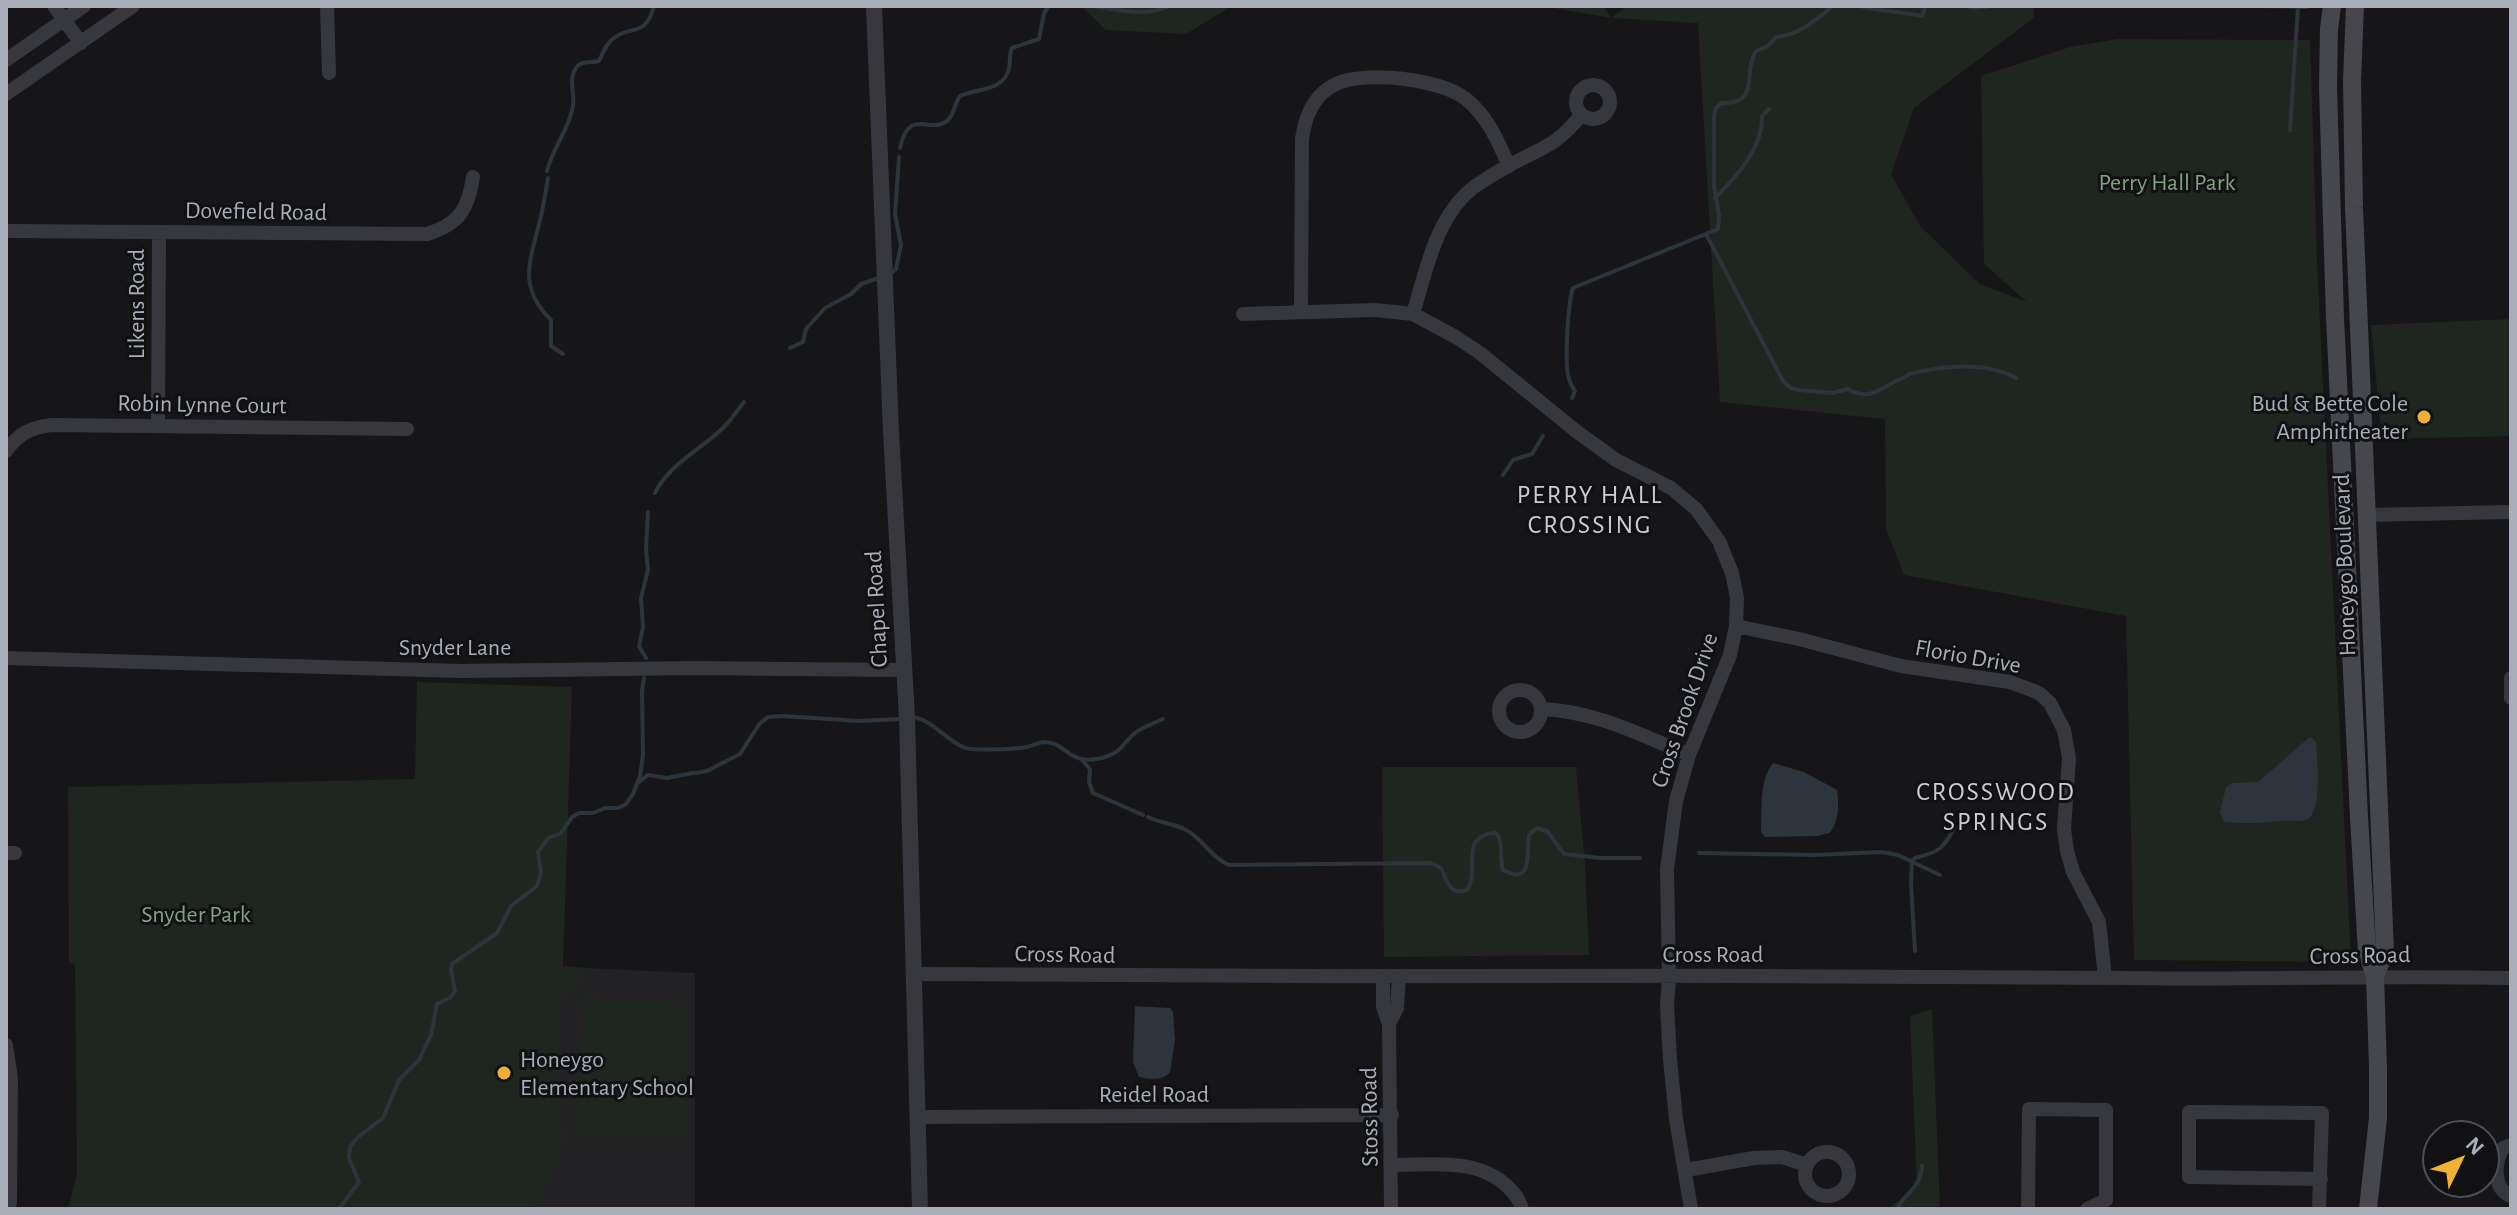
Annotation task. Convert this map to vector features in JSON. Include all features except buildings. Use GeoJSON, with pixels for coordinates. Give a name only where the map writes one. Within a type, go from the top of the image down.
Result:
{"type":"FeatureCollection","features":[{"type":"Feature","properties":{"kind":"main road","name":"Honeygo Boulevard"},"geometry":{"type":"LineString","coordinates":[[2332,6],[2328,87],[2334,303],[2367,952],[2375,976],[2378,1118],[2368,1209]]}},
{"type":"Feature","properties":{"kind":"main road","name":"Honeygo Boulevard"},"geometry":{"type":"LineString","coordinates":[[2355,6],[2352,64],[2354,208],[2385,952],[2375,976]]}},
{"type":"Feature","properties":{"kind":"street"},"geometry":{"type":"LineString","coordinates":[[54,6],[81,43]]}},
{"type":"Feature","properties":{"kind":"street"},"geometry":{"type":"LineString","coordinates":[[6,60],[84,6]]}},
{"type":"Feature","properties":{"kind":"street"},"geometry":{"type":"LineString","coordinates":[[6,94],[133,6]]}},
{"type":"Feature","properties":{"kind":"street"},"geometry":{"type":"LineString","coordinates":[[327,6],[329,73]]}},
{"type":"Feature","properties":{"kind":"street","name":"Chapel Road"},"geometry":{"type":"LineString","coordinates":[[874,6],[884,283],[904,670],[920,1209]]}},
{"type":"Feature","properties":{"kind":"street"},"geometry":{"type":"LineString","coordinates":[[1301,311],[1304,125],[1313,105],[1336,84],[1353,79],[1391,79],[1430,82],[1450,89],[1465,98],[1486,120],[1509,166]]}},
{"type":"Feature","properties":{"kind":"street"},"geometry":{"type":"LineString","coordinates":[[1413,314],[1437,237],[1450,214],[1472,188],[1555,142],[1567,133],[1581,115]]}},
{"type":"Feature","properties":{"kind":"street","name":"Dovefield Road"},"geometry":{"type":"LineString","coordinates":[[6,231],[427,234],[457,219],[470,196],[473,177]]}},
{"type":"Feature","properties":{"kind":"street","name":"Likens Road"},"geometry":{"type":"LineString","coordinates":[[158,425],[159,232]]}},
{"type":"Feature","properties":{"kind":"street","name":"Cross Brook Drive"},"geometry":{"type":"LineString","coordinates":[[1243,314],[1375,310],[1413,314],[1454,336],[1616,460],[1671,488],[1696,509],[1719,541],[1732,573],[1737,598],[1736,626],[1730,655],[1689,755],[1676,801],[1667,869],[1670,1059],[1691,1209]]}},
{"type":"Feature","properties":{"kind":"street","name":"Robin Lynne Court"},"geometry":{"type":"LineString","coordinates":[[6,451],[23,432],[40,426],[407,429]]}},
{"type":"Feature","properties":{"kind":"street"},"geometry":{"type":"LineString","coordinates":[[2366,515],[2511,512]]}},
{"type":"Feature","properties":{"kind":"street","name":"Florio Drive"},"geometry":{"type":"LineString","coordinates":[[1736,626],[1901,666],[2010,682],[2039,693],[2050,703],[2064,730],[2069,758],[2064,829],[2067,851],[2073,872],[2099,922],[2105,977]]}},
{"type":"Feature","properties":{"kind":"street","name":"Snyder Lane"},"geometry":{"type":"LineString","coordinates":[[6,658],[461,671],[696,668],[904,670]]}},
{"type":"Feature","properties":{"kind":"street"},"geometry":{"type":"LineString","coordinates":[[2511,678],[2511,698]]}},
{"type":"Feature","properties":{"kind":"street"},"geometry":{"type":"LineString","coordinates":[[1542,709],[1570,710],[1603,719],[1689,755]]}},
{"type":"Feature","properties":{"kind":"street","name":"Cross Road"},"geometry":{"type":"LineString","coordinates":[[914,974],[1093,977],[1948,975],[2511,978]]}},
{"type":"Feature","properties":{"kind":"street","name":"Stoss Road"},"geometry":{"type":"LineString","coordinates":[[1383,976],[1383,1007],[1389,1024],[1391,1209]]}},
{"type":"Feature","properties":{"kind":"street","name":"Stoss Road"},"geometry":{"type":"LineString","coordinates":[[1389,1024],[1397,1008],[1399,976]]}},
{"type":"Feature","properties":{"kind":"street"},"geometry":{"type":"LineString","coordinates":[[6,1045],[11,1078],[10,1203]]}},
{"type":"Feature","properties":{"kind":"street"},"geometry":{"type":"LineString","coordinates":[[2028,1209],[2029,1109],[2106,1110],[2106,1200],[2087,1209]]}},
{"type":"Feature","properties":{"kind":"street"},"geometry":{"type":"LineString","coordinates":[[2319,1209],[2321,1179],[2322,1113],[2189,1112],[2189,1177],[2321,1179]]}},
{"type":"Feature","properties":{"kind":"street","name":"Reidel Road"},"geometry":{"type":"LineString","coordinates":[[917,1117],[1392,1115]]}},
{"type":"Feature","properties":{"kind":"street"},"geometry":{"type":"LineString","coordinates":[[2511,1145],[2503,1148],[2497,1161],[2498,1184],[2504,1193],[2511,1196]]}},
{"type":"Feature","properties":{"kind":"street"},"geometry":{"type":"LineString","coordinates":[[1686,1170],[1754,1158],[1782,1157],[1807,1165]]}},
{"type":"Feature","properties":{"kind":"street"},"geometry":{"type":"LineString","coordinates":[[1392,1165],[1469,1166],[1485,1170],[1511,1190],[1521,1202],[1522,1209]]}},
{"type":"Feature","properties":{"kind":"shaded area"},"geometry":{"type":"Polygon","coordinates":[[[2310,737],[2316,742],[2318,772],[2317,797],[2311,816],[2300,821],[2224,822],[2220,812],[2226,787],[2232,783],[2258,782],[2310,737]]]}},
{"type":"Feature","properties":{"kind":"shaded area"},"geometry":{"type":"Polygon","coordinates":[[[1773,763],[1804,772],[1837,790],[1838,812],[1830,833],[1765,837],[1761,832],[1762,796],[1765,778],[1773,763]]]}},
{"type":"Feature","properties":{"kind":"shaded area","name":"Honeygo Elementary School"},"geometry":{"type":"Polygon","coordinates":[[[563,967],[695,973],[695,1209],[68,1209],[563,967]]]}},
{"type":"Feature","properties":{"kind":"shaded area"},"geometry":{"type":"Polygon","coordinates":[[[1135,1006],[1170,1008],[1173,1012],[1175,1040],[1170,1072],[1164,1077],[1139,1077],[1133,1062],[1135,1006]]]}},
{"type":"Feature","properties":{"kind":"green space"},"geometry":{"type":"Polygon","coordinates":[[[1081,6],[1232,6],[1186,34],[1106,30],[1081,6]]]}},
{"type":"Feature","properties":{"kind":"green space"},"geometry":{"type":"Polygon","coordinates":[[[1542,6],[1604,6],[1611,18],[1542,6]]]}},
{"type":"Feature","properties":{"kind":"green space","name":"Perry Hall Park"},"geometry":{"type":"Polygon","coordinates":[[[1627,6],[2033,6],[2034,18],[1914,108],[1891,174],[1920,226],[1980,284],[2027,302],[1984,264],[1981,76],[2070,47],[2117,39],[2310,40],[2317,261],[2351,962],[2134,960],[2126,616],[1904,575],[1886,529],[1885,419],[1720,402],[1698,23],[1611,18],[1627,6]]]}},
{"type":"Feature","properties":{"kind":"green space"},"geometry":{"type":"Polygon","coordinates":[[[2511,319],[2511,436],[2382,439],[2371,325],[2511,319]]]}},
{"type":"Feature","properties":{"kind":"green space","name":"Snyder Park"},"geometry":{"type":"Polygon","coordinates":[[[417,682],[572,687],[563,966],[589,968],[557,1006],[563,1147],[534,1209],[68,1209],[77,1173],[75,964],[69,963],[68,787],[415,779],[417,682]]]}},
{"type":"Feature","properties":{"kind":"green space"},"geometry":{"type":"Polygon","coordinates":[[[1382,767],[1576,767],[1589,955],[1384,957],[1382,767]]]}},
{"type":"Feature","properties":{"kind":"green space"},"geometry":{"type":"Polygon","coordinates":[[[581,996],[686,1005],[685,1138],[576,1137],[581,996]]]}},
{"type":"Feature","properties":{"kind":"green space"},"geometry":{"type":"Polygon","coordinates":[[[1932,1009],[1940,1209],[1887,1209],[1917,1188],[1910,1016],[1932,1009]]]}},
{"type":"Feature","properties":{"kind":"waterway"},"geometry":{"type":"LineString","coordinates":[[547,171],[571,115],[572,77],[576,68],[583,63],[599,61],[611,40],[642,27],[654,6]]}},
{"type":"Feature","properties":{"kind":"waterway"},"geometry":{"type":"LineString","coordinates":[[900,148],[908,128],[919,124],[944,123],[950,118],[960,96],[993,87],[1003,80],[1012,48],[1039,39],[1044,13],[1049,6]]}},
{"type":"Feature","properties":{"kind":"waterway"},"geometry":{"type":"LineString","coordinates":[[1093,6],[1142,12],[1170,6]]}},
{"type":"Feature","properties":{"kind":"waterway"},"geometry":{"type":"LineString","coordinates":[[1816,6],[1849,6]]}},
{"type":"Feature","properties":{"kind":"waterway"},"geometry":{"type":"LineString","coordinates":[[1860,6],[1922,16],[1926,6]]}},
{"type":"Feature","properties":{"kind":"waterway"},"geometry":{"type":"LineString","coordinates":[[1965,6],[1992,6]]}},
{"type":"Feature","properties":{"kind":"waterway"},"geometry":{"type":"LineString","coordinates":[[1997,6],[2010,6]]}},
{"type":"Feature","properties":{"kind":"waterway"},"geometry":{"type":"LineString","coordinates":[[2258,6],[2307,7]]}},
{"type":"Feature","properties":{"kind":"waterway"},"geometry":{"type":"LineString","coordinates":[[1572,398],[1575,391],[1568,372],[1567,348],[1573,288],[1718,229],[1714,186],[1716,108],[1721,103],[1742,99],[1749,85],[1756,51],[1768,46],[1776,37],[1805,27],[1831,7]]}},
{"type":"Feature","properties":{"kind":"waterway"},"geometry":{"type":"LineString","coordinates":[[2290,130],[2298,7]]}},
{"type":"Feature","properties":{"kind":"waterway"},"geometry":{"type":"LineString","coordinates":[[1715,198],[1747,161],[1758,139],[1762,116],[1769,109]]}},
{"type":"Feature","properties":{"kind":"waterway"},"geometry":{"type":"LineString","coordinates":[[890,274],[896,269],[901,245],[895,214],[899,157]]}},
{"type":"Feature","properties":{"kind":"waterway"},"geometry":{"type":"LineString","coordinates":[[548,178],[529,277],[534,298],[551,320],[551,346],[563,354]]}},
{"type":"Feature","properties":{"kind":"waterway"},"geometry":{"type":"LineString","coordinates":[[1706,234],[1783,381],[1791,388],[1833,393],[1848,389],[1870,394],[1909,374],[1963,367],[1991,369],[2016,378]]}},
{"type":"Feature","properties":{"kind":"waterway"},"geometry":{"type":"LineString","coordinates":[[790,348],[803,342],[806,329],[825,308],[851,294],[861,284],[882,277]]}},
{"type":"Feature","properties":{"kind":"waterway"},"geometry":{"type":"LineString","coordinates":[[655,493],[668,474],[724,427],[744,402]]}},
{"type":"Feature","properties":{"kind":"waterway"},"geometry":{"type":"LineString","coordinates":[[1503,475],[1513,460],[1532,454],[1543,436]]}},
{"type":"Feature","properties":{"kind":"waterway"},"geometry":{"type":"LineString","coordinates":[[646,658],[639,646],[643,627],[641,598],[648,570],[648,512]]}},
{"type":"Feature","properties":{"kind":"waterway"},"geometry":{"type":"LineString","coordinates":[[339,1209],[359,1182],[349,1158],[350,1147],[383,1118],[399,1080],[419,1060],[431,1035],[437,1004],[450,998],[455,991],[452,964],[497,933],[511,906],[537,886],[541,873],[538,852],[548,838],[561,833],[572,817],[579,813],[618,808],[626,804],[633,794],[643,755],[644,678]]}},
{"type":"Feature","properties":{"kind":"waterway"},"geometry":{"type":"LineString","coordinates":[[696,773],[707,771],[740,754],[760,723],[768,717],[859,721],[900,719]]}},
{"type":"Feature","properties":{"kind":"waterway"},"geometry":{"type":"LineString","coordinates":[[912,717],[925,721],[965,748],[1014,748],[1045,742],[1053,743],[1075,757],[1090,760],[1115,753],[1135,733],[1163,719]]}},
{"type":"Feature","properties":{"kind":"waterway"},"geometry":{"type":"LineString","coordinates":[[1082,760],[1090,769],[1089,782],[1093,793],[1143,815]]}},
{"type":"Feature","properties":{"kind":"waterway"},"geometry":{"type":"LineString","coordinates":[[639,782],[648,775],[667,778],[693,773]]}},
{"type":"Feature","properties":{"kind":"waterway"},"geometry":{"type":"LineString","coordinates":[[1148,817],[1180,827],[1229,865],[1431,863],[1441,868],[1447,882],[1457,891],[1467,890],[1471,882],[1473,847],[1484,835],[1496,833],[1500,841],[1503,870],[1513,874],[1524,871],[1529,835],[1537,828],[1547,831],[1564,854],[1640,858]]}},
{"type":"Feature","properties":{"kind":"waterway"},"geometry":{"type":"LineString","coordinates":[[1912,861],[1939,849],[1954,828]]}},
{"type":"Feature","properties":{"kind":"waterway"},"geometry":{"type":"LineString","coordinates":[[1699,853],[1815,855],[1882,852],[1898,855],[1940,875]]}},
{"type":"Feature","properties":{"kind":"waterway"},"geometry":{"type":"LineString","coordinates":[[1912,861],[1915,951]]}},
{"type":"Feature","properties":{"kind":"waterway"},"geometry":{"type":"LineString","coordinates":[[1897,1209],[1916,1185],[1922,1166]]}},
{"type":"Feature","properties":{"kind":"place","name":"Bud & Bette Cole Amphitheater"},"geometry":{"type":"Point","coordinates":[2424,417]}},
{"type":"Feature","properties":{"kind":"place","name":"Honeygo Elementary School"},"geometry":{"type":"Point","coordinates":[504,1073]}},
{"type":"Feature","properties":{"kind":"district","name":"PERRY HALL CROSSING"},"geometry":{"type":"Point","coordinates":[1590,509]}},
{"type":"Feature","properties":{"kind":"district","name":"CROSSWOOD SPRINGS"},"geometry":{"type":"Point","coordinates":[1996,806]}}]}
